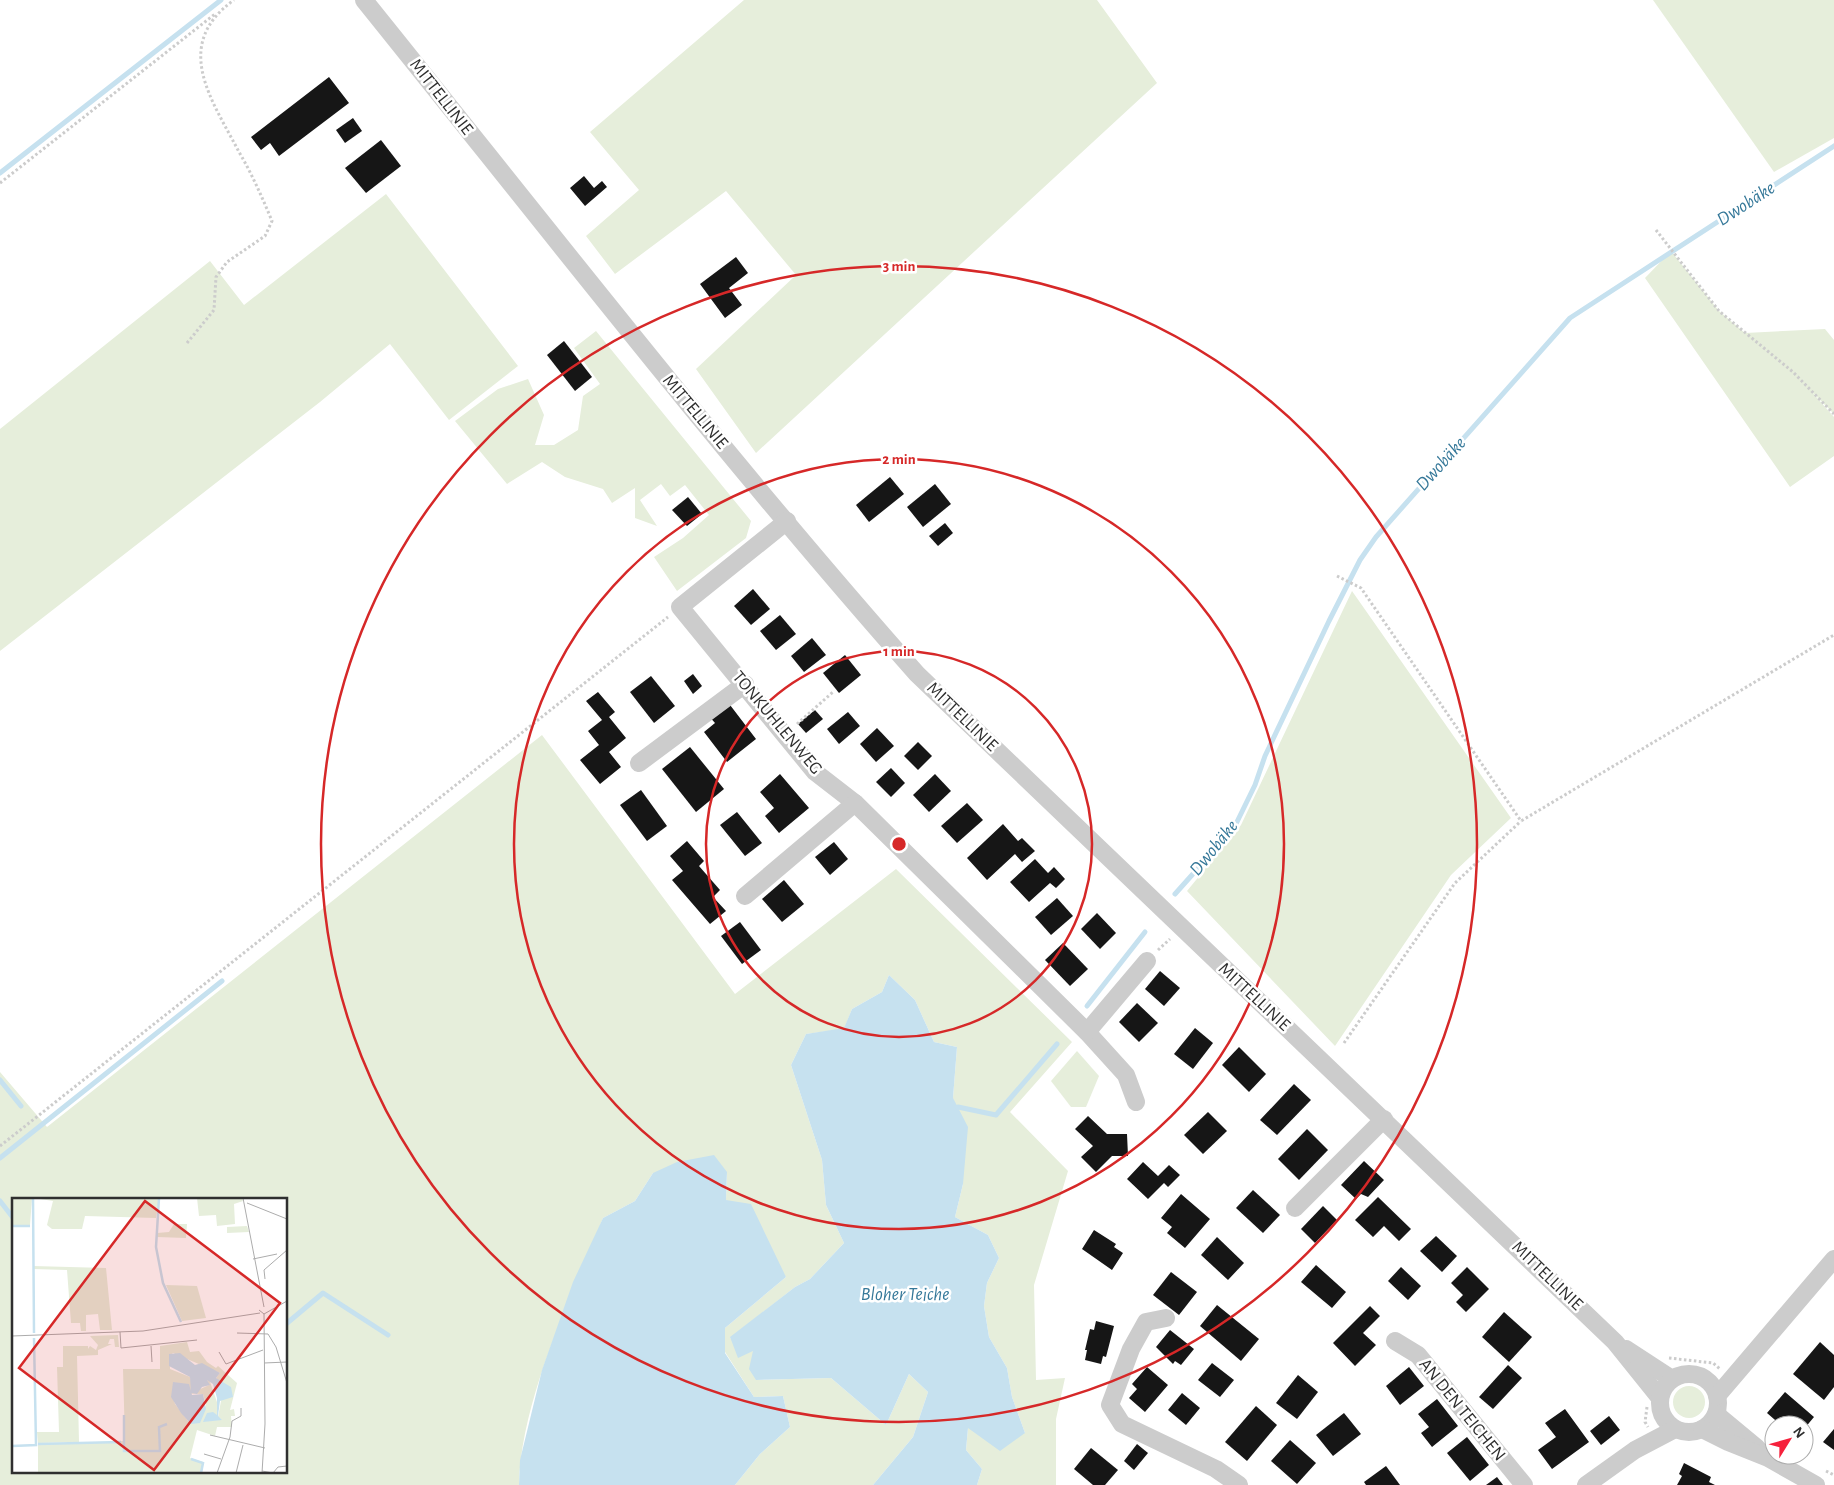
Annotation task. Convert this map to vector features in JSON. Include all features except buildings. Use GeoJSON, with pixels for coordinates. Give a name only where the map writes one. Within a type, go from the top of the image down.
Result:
{"type":"FeatureCollection","features":[{"type":"Feature","properties":{"kind":"street","name":"MITTELLINIE"},"geometry":{"type":"LineString","coordinates":[[364,0],[690,407],[917,674],[1615,1342],[1672,1379]]}},
{"type":"Feature","properties":{"kind":"street"},"geometry":{"type":"LineString","coordinates":[[680,607],[787,521]]}},
{"type":"Feature","properties":{"kind":"street","name":"TONKUHLENWEG"},"geometry":{"type":"LineString","coordinates":[[680,607],[815,772],[855,803],[1087,1032],[1126,1075],[1136,1102]]}},
{"type":"Feature","properties":{"kind":"street"},"geometry":{"type":"LineString","coordinates":[[639,763],[744,684]]}},
{"type":"Feature","properties":{"kind":"street"},"geometry":{"type":"LineString","coordinates":[[744,896],[855,803]]}},
{"type":"Feature","properties":{"kind":"street"},"geometry":{"type":"LineString","coordinates":[[1087,1032],[1147,961]]}},
{"type":"Feature","properties":{"kind":"street"},"geometry":{"type":"LineString","coordinates":[[1295,1208],[1384,1119]]}},
{"type":"Feature","properties":{"kind":"street"},"geometry":{"type":"LineString","coordinates":[[1702,1429],[1717,1405],[1751,1360],[1834,1259]]}},
{"type":"Feature","properties":{"kind":"street"},"geometry":{"type":"LineString","coordinates":[[1166,1318],[1146,1322],[1132,1349],[1110,1405],[1122,1424],[1216,1469],[1239,1485]]}},
{"type":"Feature","properties":{"kind":"street","name":"AN DEN TEICHEN"},"geometry":{"type":"LineString","coordinates":[[1395,1341],[1418,1355],[1524,1485]]}},
{"type":"Feature","properties":{"kind":"street","name":"MITTELLINIE"},"geometry":{"type":"LineString","coordinates":[[1615,1342],[1661,1406]]}},
{"type":"Feature","properties":{"kind":"street"},"geometry":{"type":"LineString","coordinates":[[1636,1450],[1661,1406],[1666,1384],[1672,1379],[1690,1374],[1716,1377],[1751,1360]]}},
{"type":"Feature","properties":{"kind":"street"},"geometry":{"type":"LineString","coordinates":[[1716,1377],[1717,1405],[1764,1454]]}},
{"type":"Feature","properties":{"kind":"street"},"geometry":{"type":"LineString","coordinates":[[1661,1406],[1675,1429],[1684,1432],[1702,1429],[1764,1456]]}},
{"type":"Feature","properties":{"kind":"street"},"geometry":{"type":"LineString","coordinates":[[1586,1485],[1636,1450],[1675,1429]]}},
{"type":"Feature","properties":{"kind":"street"},"geometry":{"type":"LineString","coordinates":[[1780,1465],[1816,1485]]}},
{"type":"Feature","properties":{"kind":"path"},"geometry":{"type":"LineString","coordinates":[[0,184],[234,0]]}},
{"type":"Feature","properties":{"kind":"path"},"geometry":{"type":"LineString","coordinates":[[187,343],[214,310],[216,277],[227,262],[265,236],[272,221],[256,183],[218,115],[202,75],[206,32],[217,12]]}},
{"type":"Feature","properties":{"kind":"path"},"geometry":{"type":"LineString","coordinates":[[1656,230],[1719,311],[1793,372],[1834,414]]}},
{"type":"Feature","properties":{"kind":"path"},"geometry":{"type":"LineString","coordinates":[[1337,576],[1362,588],[1521,822]]}},
{"type":"Feature","properties":{"kind":"path"},"geometry":{"type":"LineString","coordinates":[[0,1146],[680,607]]}},
{"type":"Feature","properties":{"kind":"path"},"geometry":{"type":"LineString","coordinates":[[1344,1043],[1455,883],[1521,822],[1834,635]]}},
{"type":"Feature","properties":{"kind":"path"},"geometry":{"type":"LineString","coordinates":[[785,734],[833,692]]}},
{"type":"Feature","properties":{"kind":"path"},"geometry":{"type":"LineString","coordinates":[[1652,1367],[1656,1362],[1672,1358],[1713,1363],[1716,1377]]}},
{"type":"Feature","properties":{"kind":"green space"},"geometry":{"type":"Polygon","coordinates":[[[744,0],[1097,0],[1157,83],[756,453],[696,369],[796,275],[726,191],[615,274],[586,236],[639,190],[590,132],[744,0]]]}},
{"type":"Feature","properties":{"kind":"green space"},"geometry":{"type":"Polygon","coordinates":[[[1653,0],[1834,0],[1834,138],[1774,172],[1653,0]]]}},
{"type":"Feature","properties":{"kind":"green space"},"geometry":{"type":"Polygon","coordinates":[[[386,194],[518,366],[449,420],[390,344],[320,402],[0,651],[0,429],[210,261],[244,305],[386,194]]]}},
{"type":"Feature","properties":{"kind":"green space"},"geometry":{"type":"Polygon","coordinates":[[[1671,251],[1719,311],[1745,333],[1825,329],[1834,340],[1834,414],[1811,391],[1834,417],[1834,456],[1790,487],[1645,278],[1671,251]]]}},
{"type":"Feature","properties":{"kind":"green space"},"geometry":{"type":"Polygon","coordinates":[[[596,331],[751,521],[746,538],[677,591],[654,557],[683,538],[709,515],[685,485],[670,496],[661,484],[640,500],[657,526],[635,518],[635,488],[612,503],[603,489],[565,477],[542,462],[507,484],[455,421],[498,389],[528,379],[544,415],[535,445],[554,445],[578,430],[583,396],[600,384],[574,348],[596,331]]]}},
{"type":"Feature","properties":{"kind":"green space"},"geometry":{"type":"Polygon","coordinates":[[[1352,591],[1511,818],[1451,875],[1335,1046],[1187,891],[1241,825],[1352,591]]]}},
{"type":"Feature","properties":{"kind":"green space"},"geometry":{"type":"Polygon","coordinates":[[[542,735],[735,994],[896,869],[1072,1042],[1010,1112],[1068,1171],[1034,1285],[1036,1380],[1065,1378],[1056,1419],[1056,1485],[977,1485],[982,1469],[966,1450],[968,1428],[1025,1433],[1012,1397],[1007,1368],[989,1337],[984,1306],[987,1283],[999,1258],[988,1235],[955,1217],[963,1184],[953,1098],[957,1047],[934,1042],[915,1000],[889,975],[882,992],[852,1009],[844,1029],[806,1034],[791,1065],[822,1160],[826,1205],[844,1243],[810,1279],[795,1287],[730,1338],[754,1350],[756,1380],[831,1378],[886,1425],[909,1374],[928,1392],[913,1437],[873,1485],[735,1485],[760,1454],[790,1427],[783,1396],[754,1397],[725,1352],[725,1328],[786,1277],[726,1200],[727,1172],[653,1173],[635,1201],[603,1218],[563,1315],[538,1384],[528,1418],[519,1485],[0,1485],[0,1072],[47,1127],[542,735]]]}},
{"type":"Feature","properties":{"kind":"green space"},"geometry":{"type":"Polygon","coordinates":[[[1077,1051],[1099,1076],[1086,1107],[1071,1107],[1051,1081],[1077,1051]]]}},
{"type":"Feature","properties":{"kind":"green space"},"geometry":{"type":"Polygon","coordinates":[[[1689,1386],[1701,1390],[1705,1402],[1701,1414],[1689,1418],[1677,1414],[1673,1402],[1677,1390],[1689,1386]]]}},
{"type":"Feature","properties":{"kind":"water","name":"Bloher Teiche"},"geometry":{"type":"Polygon","coordinates":[[[889,975],[915,1000],[934,1042],[957,1047],[953,1098],[968,1127],[963,1184],[955,1217],[988,1235],[999,1258],[987,1283],[984,1306],[989,1337],[1007,1368],[1012,1397],[1025,1433],[1000,1451],[968,1428],[966,1450],[982,1469],[977,1485],[873,1485],[913,1437],[928,1392],[909,1374],[886,1425],[831,1378],[756,1380],[749,1369],[753,1351],[738,1358],[730,1337],[795,1287],[810,1279],[844,1243],[826,1205],[822,1160],[791,1065],[806,1034],[844,1028],[852,1009],[882,992],[889,975]]]}},
{"type":"Feature","properties":{"kind":"water"},"geometry":{"type":"Polygon","coordinates":[[[714,1155],[727,1172],[726,1200],[751,1204],[786,1277],[725,1328],[725,1353],[754,1397],[783,1396],[790,1427],[760,1454],[735,1485],[519,1485],[520,1460],[542,1370],[573,1282],[603,1218],[635,1201],[653,1173],[677,1162],[714,1155]]]}},
{"type":"Feature","properties":{"kind":"waterway"},"geometry":{"type":"LineString","coordinates":[[0,173],[221,0]]}},
{"type":"Feature","properties":{"kind":"waterway","name":"Dwobäke"},"geometry":{"type":"LineString","coordinates":[[1175,894],[1234,828],[1255,785],[1265,756],[1329,621],[1360,560],[1376,537],[1570,318],[1834,146]]}},
{"type":"Feature","properties":{"kind":"waterway","name":"Dwobäke"},"geometry":{"type":"LineString","coordinates":[[1087,1006],[1145,932]]}},
{"type":"Feature","properties":{"kind":"waterway"},"geometry":{"type":"LineString","coordinates":[[0,1158],[222,981]]}},
{"type":"Feature","properties":{"kind":"waterway","name":"Dwobäke"},"geometry":{"type":"LineString","coordinates":[[958,1107],[996,1115],[1057,1044]]}},
{"type":"Feature","properties":{"kind":"waterway"},"geometry":{"type":"LineString","coordinates":[[0,1080],[21,1106]]}},
{"type":"Feature","properties":{"kind":"waterway"},"geometry":{"type":"LineString","coordinates":[[0,1201],[12,1216]]}},
{"type":"Feature","properties":{"kind":"waterway"},"geometry":{"type":"LineString","coordinates":[[288,1322],[323,1293],[388,1335]]}}]}
